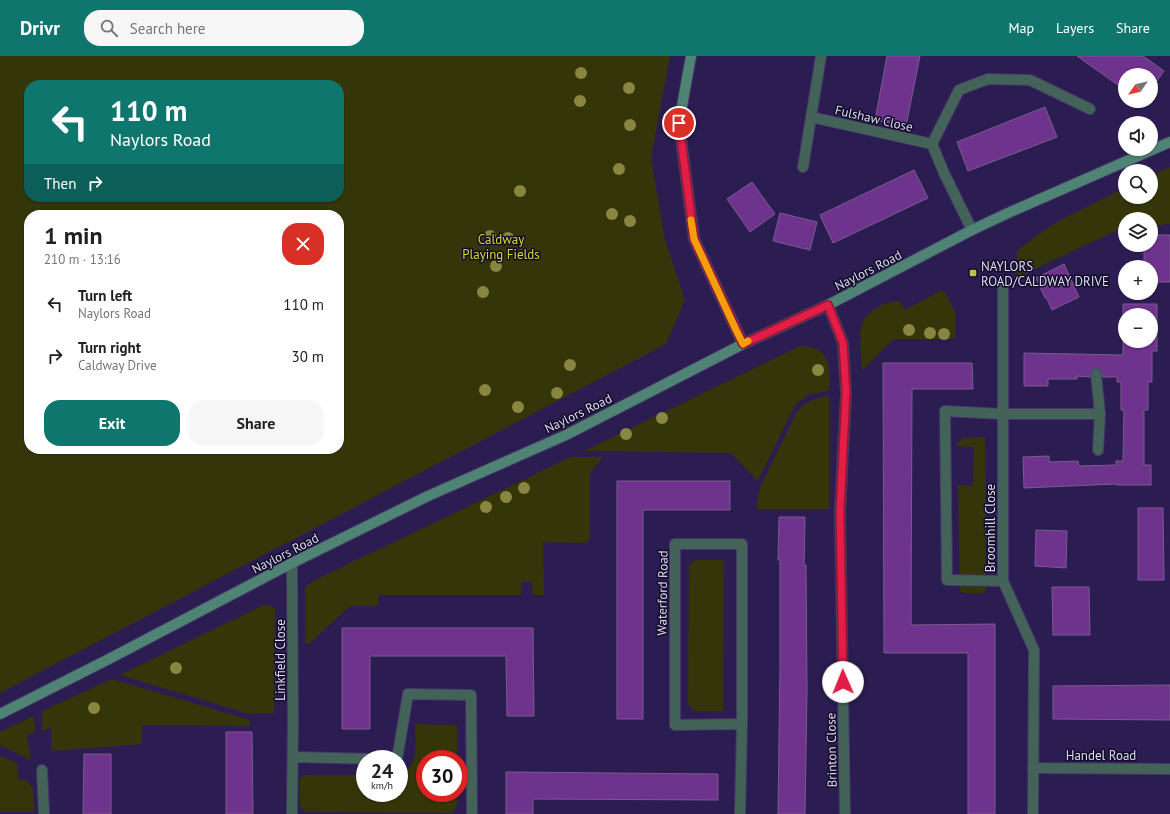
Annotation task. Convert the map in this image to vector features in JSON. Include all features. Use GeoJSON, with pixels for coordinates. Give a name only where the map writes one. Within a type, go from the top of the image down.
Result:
{"type":"FeatureCollection","features":[{"type":"Feature","properties":{"kind":"street"},"geometry":{"type":"LineString","coordinates":[[691,56],[679,123],[694,239],[743,344]]}},
{"type":"Feature","properties":{"kind":"street"},"geometry":{"type":"LineString","coordinates":[[803,167],[821,56]]}},
{"type":"Feature","properties":{"kind":"street"},"geometry":{"type":"LineString","coordinates":[[972,230],[944,173],[932,144],[960,90],[988,79],[1030,80],[1090,109]]}},
{"type":"Feature","properties":{"kind":"street","name":"Fulshaw Close"},"geometry":{"type":"LineString","coordinates":[[811,117],[932,144]]}},
{"type":"Feature","properties":{"kind":"street","name":"Naylors Road"},"geometry":{"type":"LineString","coordinates":[[0,714],[108,660],[292,563],[428,496],[566,435],[743,344],[828,305],[972,230],[1170,142]]}},
{"type":"Feature","properties":{"kind":"street","name":"Broomhill Close"},"geometry":{"type":"LineString","coordinates":[[1003,284],[1003,581],[1034,650],[1034,814]]}},
{"type":"Feature","properties":{"kind":"street","name":"Brinton Close"},"geometry":{"type":"LineString","coordinates":[[828,305],[843,343],[846,392],[840,512],[845,814]]}},
{"type":"Feature","properties":{"kind":"street"},"geometry":{"type":"LineString","coordinates":[[1096,374],[1100,414],[1098,450]]}},
{"type":"Feature","properties":{"kind":"street"},"geometry":{"type":"LineString","coordinates":[[1003,581],[947,580],[945,412],[1003,414],[1100,414]]}},
{"type":"Feature","properties":{"kind":"street","name":"Waterford Road"},"geometry":{"type":"LineString","coordinates":[[740,814],[742,724],[742,544],[675,544],[675,725],[742,724]]}},
{"type":"Feature","properties":{"kind":"street","name":"Linkfield Close"},"geometry":{"type":"LineString","coordinates":[[292,563],[292,814]]}},
{"type":"Feature","properties":{"kind":"street"},"geometry":{"type":"LineString","coordinates":[[399,750],[408,694],[471,695],[472,814]]}},
{"type":"Feature","properties":{"kind":"street"},"geometry":{"type":"LineString","coordinates":[[293,757],[356,758]]}},
{"type":"Feature","properties":{"kind":"street","name":"Handel Road"},"geometry":{"type":"LineString","coordinates":[[1033,768],[1170,769]]}},
{"type":"Feature","properties":{"kind":"street"},"geometry":{"type":"LineString","coordinates":[[42,770],[44,814]]}},
{"type":"Feature","properties":{"kind":"green space","name":"Caldway Playing Fields"},"geometry":{"type":"Polygon","coordinates":[[[0,56],[670,56],[651,158],[665,240],[685,300],[666,344],[0,693],[0,56]]]}},
{"type":"Feature","properties":{"kind":"green space"},"geometry":{"type":"Polygon","coordinates":[[[1170,167],[1170,224],[1158,225],[1158,212],[1118,212],[1118,230],[1020,276],[1017,276],[1017,251],[1046,229],[1061,220],[1118,192],[1118,204],[1158,204],[1158,173],[1170,167]]]}},
{"type":"Feature","properties":{"kind":"green space"},"geometry":{"type":"Polygon","coordinates":[[[940,291],[944,291],[955,311],[955,339],[894,339],[862,371],[860,340],[862,338],[860,336],[862,324],[870,312],[880,306],[895,301],[900,301],[905,310],[940,291]]]}},
{"type":"Feature","properties":{"kind":"green space"},"geometry":{"type":"Polygon","coordinates":[[[800,346],[810,347],[824,354],[829,366],[829,391],[810,394],[797,403],[758,481],[730,453],[584,451],[800,346]]]}},
{"type":"Feature","properties":{"kind":"green space"},"geometry":{"type":"Polygon","coordinates":[[[829,396],[829,509],[757,509],[760,488],[796,413],[799,409],[811,401],[829,396]]]}},
{"type":"Feature","properties":{"kind":"green space"},"geometry":{"type":"Polygon","coordinates":[[[985,437],[986,590],[985,593],[963,593],[960,590],[958,485],[973,486],[974,447],[957,446],[957,444],[964,438],[985,437]]]}},
{"type":"Feature","properties":{"kind":"green space"},"geometry":{"type":"Polygon","coordinates":[[[571,457],[603,457],[590,473],[590,539],[586,543],[543,542],[544,595],[533,595],[532,582],[521,582],[521,595],[379,595],[378,606],[350,606],[309,644],[305,644],[305,588],[313,581],[571,457]]]}},
{"type":"Feature","properties":{"kind":"green space"},"geometry":{"type":"Polygon","coordinates":[[[697,560],[724,560],[723,711],[695,711],[692,710],[688,703],[689,564],[697,560]]]}},
{"type":"Feature","properties":{"kind":"green space"},"geometry":{"type":"Polygon","coordinates":[[[263,605],[275,608],[274,713],[249,714],[120,675],[263,605]]]}},
{"type":"Feature","properties":{"kind":"green space"},"geometry":{"type":"Polygon","coordinates":[[[112,679],[250,720],[250,726],[142,725],[142,744],[51,751],[51,728],[42,731],[42,711],[112,679]]]}},
{"type":"Feature","properties":{"kind":"green space"},"geometry":{"type":"Polygon","coordinates":[[[33,716],[36,731],[27,735],[31,760],[0,745],[0,732],[33,716]]]}},
{"type":"Feature","properties":{"kind":"green space"},"geometry":{"type":"Polygon","coordinates":[[[415,724],[457,725],[457,750],[416,750],[416,802],[457,802],[457,805],[452,813],[305,812],[300,807],[299,782],[300,778],[305,775],[356,775],[356,802],[408,802],[408,768],[413,760],[415,746],[415,724]]]}},
{"type":"Feature","properties":{"kind":"green space"},"geometry":{"type":"Polygon","coordinates":[[[0,756],[17,763],[18,778],[29,783],[31,786],[34,795],[34,812],[0,812],[0,756]]]}},
{"type":"Feature","properties":{"kind":"building"},"geometry":{"type":"Polygon","coordinates":[[[887,56],[920,56],[906,126],[875,120],[887,56]]]}},
{"type":"Feature","properties":{"kind":"building"},"geometry":{"type":"Polygon","coordinates":[[[1077,56],[1143,56],[1164,71],[1158,79],[1158,68],[1118,68],[1118,85],[1077,56]]]}},
{"type":"Feature","properties":{"kind":"building"},"geometry":{"type":"Polygon","coordinates":[[[1045,107],[1057,137],[968,171],[957,142],[1045,107]]]}},
{"type":"Feature","properties":{"kind":"building"},"geometry":{"type":"Polygon","coordinates":[[[914,170],[928,198],[833,243],[820,215],[914,170]]]}},
{"type":"Feature","properties":{"kind":"building"},"geometry":{"type":"Polygon","coordinates":[[[752,182],[775,214],[750,232],[727,199],[752,182]]]}},
{"type":"Feature","properties":{"kind":"building"},"geometry":{"type":"Polygon","coordinates":[[[780,213],[817,222],[810,250],[773,241],[780,213]]]}},
{"type":"Feature","properties":{"kind":"building"},"geometry":{"type":"Polygon","coordinates":[[[1158,235],[1170,235],[1170,282],[1158,282],[1158,260],[1144,260],[1144,252],[1158,252],[1158,235]]]}},
{"type":"Feature","properties":{"kind":"building"},"geometry":{"type":"Polygon","coordinates":[[[1064,264],[1079,297],[1052,310],[1036,278],[1064,264]]]}},
{"type":"Feature","properties":{"kind":"building"},"geometry":{"type":"Polygon","coordinates":[[[1123,304],[1157,304],[1157,308],[1123,308],[1123,304]]]}},
{"type":"Feature","properties":{"kind":"building"},"geometry":{"type":"Polygon","coordinates":[[[1123,348],[1157,348],[1157,351],[1152,351],[1152,382],[1148,382],[1148,410],[1144,410],[1144,465],[1151,465],[1151,485],[1116,484],[1024,488],[1023,457],[1049,456],[1049,462],[1078,461],[1079,466],[1116,465],[1116,461],[1123,461],[1124,410],[1121,410],[1121,382],[1117,382],[1117,377],[1103,377],[1101,370],[1096,368],[1090,371],[1090,377],[1077,376],[1077,379],[1048,379],[1048,386],[1024,386],[1024,353],[1123,355],[1123,348]]]}},
{"type":"Feature","properties":{"kind":"building"},"geometry":{"type":"Polygon","coordinates":[[[883,363],[972,363],[973,389],[912,389],[911,625],[995,624],[995,814],[968,814],[968,653],[884,653],[883,363]]]}},
{"type":"Feature","properties":{"kind":"building"},"geometry":{"type":"Polygon","coordinates":[[[617,481],[730,481],[730,510],[643,510],[643,719],[617,719],[617,481]]]}},
{"type":"Feature","properties":{"kind":"building"},"geometry":{"type":"Polygon","coordinates":[[[1138,508],[1163,508],[1164,580],[1138,580],[1138,508]]]}},
{"type":"Feature","properties":{"kind":"building"},"geometry":{"type":"Polygon","coordinates":[[[779,517],[805,517],[804,565],[806,565],[807,689],[805,814],[778,814],[780,668],[780,560],[778,560],[779,517]]]}},
{"type":"Feature","properties":{"kind":"building"},"geometry":{"type":"Polygon","coordinates":[[[1036,530],[1067,531],[1066,568],[1035,566],[1036,530]]]}},
{"type":"Feature","properties":{"kind":"building"},"geometry":{"type":"Polygon","coordinates":[[[1052,587],[1089,587],[1090,635],[1053,635],[1052,587]]]}},
{"type":"Feature","properties":{"kind":"building"},"geometry":{"type":"Polygon","coordinates":[[[342,628],[533,628],[534,716],[507,716],[506,656],[370,656],[370,729],[342,729],[342,628]]]}},
{"type":"Feature","properties":{"kind":"building"},"geometry":{"type":"Polygon","coordinates":[[[1170,685],[1170,720],[1053,719],[1053,686],[1170,685]]]}},
{"type":"Feature","properties":{"kind":"building"},"geometry":{"type":"Polygon","coordinates":[[[226,732],[252,732],[253,814],[226,814],[226,732]]]}},
{"type":"Feature","properties":{"kind":"building"},"geometry":{"type":"Polygon","coordinates":[[[84,754],[111,754],[111,814],[83,814],[84,754]]]}},
{"type":"Feature","properties":{"kind":"building"},"geometry":{"type":"Polygon","coordinates":[[[506,772],[718,774],[718,800],[533,799],[533,814],[506,814],[506,772]]]}},
{"type":"Feature","properties":{"kind":"slow traffic"},"geometry":{"type":"LineString","coordinates":[[691,220],[694,239],[736,330],[743,344],[748,341]]}},
{"type":"Feature","properties":{"kind":"place","name":"NAYLORS ROAD/CALDWAY DRIVE"},"geometry":{"type":"Point","coordinates":[973,273]}},
{"type":"Feature","properties":{"kind":"route"},"geometry":{"type":"LineString","coordinates":[[679,123],[694,239],[743,344],[828,305],[843,343],[846,392],[840,512],[843,682]]}}]}
